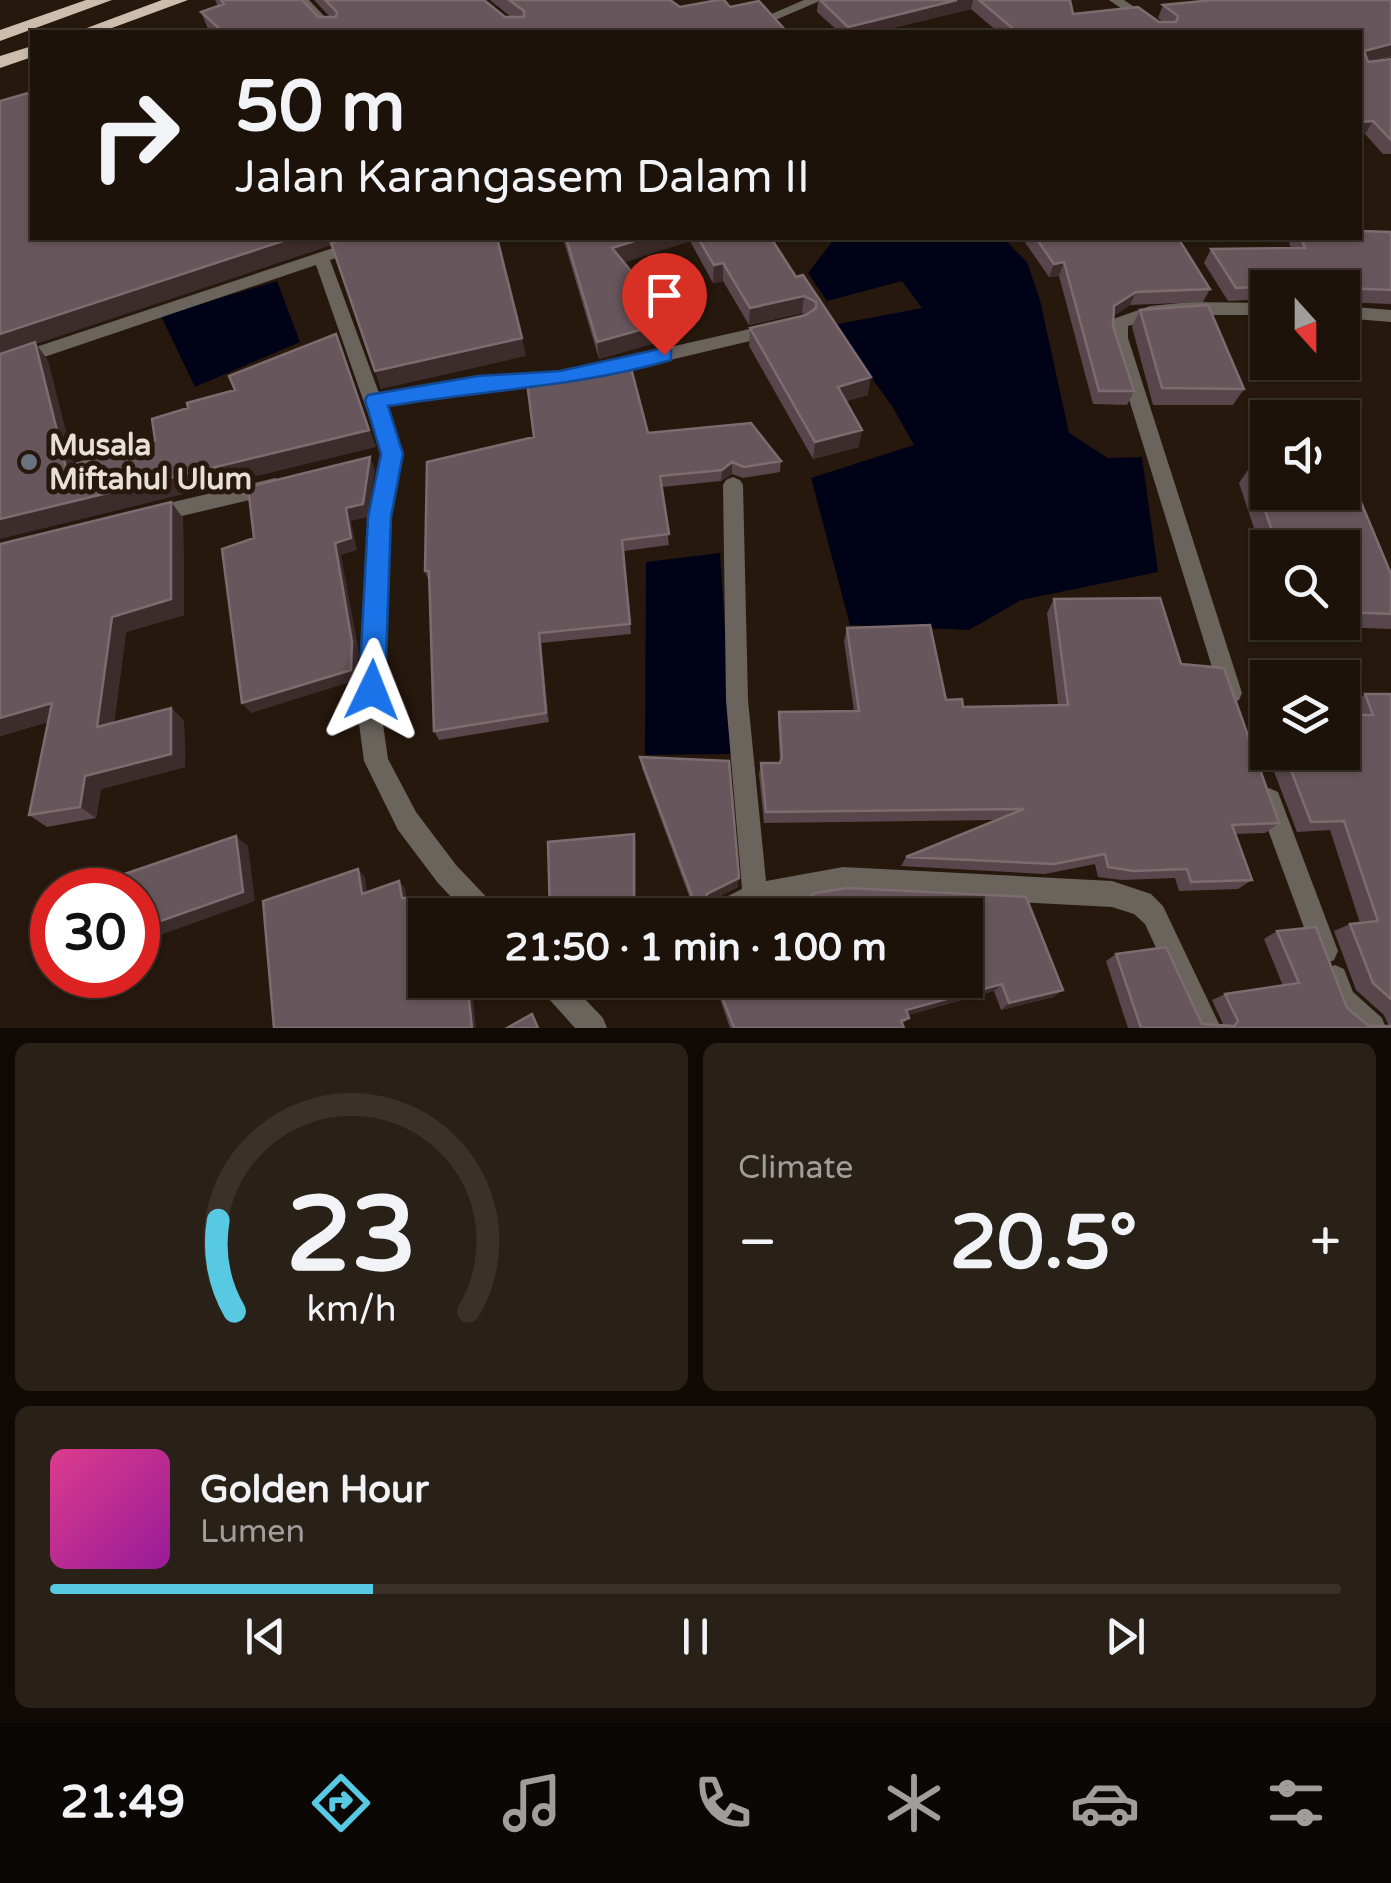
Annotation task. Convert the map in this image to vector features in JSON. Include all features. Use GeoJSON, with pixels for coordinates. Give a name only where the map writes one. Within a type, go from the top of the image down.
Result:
{"type":"FeatureCollection","features":[{"type":"Feature","properties":{"kind":"highway"},"geometry":{"type":"LineString","coordinates":[[0,36],[103,0]]}},
{"type":"Feature","properties":{"kind":"highway"},"geometry":{"type":"LineString","coordinates":[[92,30],[179,0]]}},
{"type":"Feature","properties":{"kind":"highway"},"geometry":{"type":"LineString","coordinates":[[0,62],[30,52]]}},
{"type":"Feature","properties":{"kind":"street"},"geometry":{"type":"LineString","coordinates":[[302,0],[330,30]]}},
{"type":"Feature","properties":{"kind":"street"},"geometry":{"type":"LineString","coordinates":[[768,18],[816,0]]}},
{"type":"Feature","properties":{"kind":"street"},"geometry":{"type":"LineString","coordinates":[[1115,0],[1161,30]]}},
{"type":"Feature","properties":{"kind":"street"},"geometry":{"type":"LineString","coordinates":[[0,366],[373,240]]}},
{"type":"Feature","properties":{"kind":"street"},"geometry":{"type":"LineString","coordinates":[[322,259],[376,400],[383,457],[371,724],[376,761],[407,821],[470,898]]}},
{"type":"Feature","properties":{"kind":"street"},"geometry":{"type":"LineString","coordinates":[[1240,721],[1119,338],[1119,323],[1130,316],[1216,302],[1250,307]]}},
{"type":"Feature","properties":{"kind":"street"},"geometry":{"type":"LineString","coordinates":[[1360,313],[1391,316]]}},
{"type":"Feature","properties":{"kind":"street"},"geometry":{"type":"LineString","coordinates":[[376,400],[478,384],[560,379],[804,323]]}},
{"type":"Feature","properties":{"kind":"street"},"geometry":{"type":"LineString","coordinates":[[131,520],[299,480]]}},
{"type":"Feature","properties":{"kind":"street"},"geometry":{"type":"LineString","coordinates":[[733,485],[737,700],[755,896]]}},
{"type":"Feature","properties":{"kind":"street"},"geometry":{"type":"LineString","coordinates":[[1260,777],[1344,1001],[1372,1028]]}},
{"type":"Feature","properties":{"kind":"street"},"geometry":{"type":"LineString","coordinates":[[751,898],[843,880],[1112,894],[1142,903],[1163,928],[1207,1028]]}},
{"type":"Feature","properties":{"kind":"street"},"geometry":{"type":"LineString","coordinates":[[565,998],[594,1028]]}},
{"type":"Feature","properties":{"kind":"water"},"geometry":{"type":"Polygon","coordinates":[[[833,240],[1005,240],[1027,262],[1040,300],[1069,433],[1108,458],[1142,457],[1158,572],[1021,600],[969,630],[850,625],[811,478],[914,445],[892,406],[833,325],[922,308],[902,281],[827,301],[808,273],[833,240]]]}},
{"type":"Feature","properties":{"kind":"water"},"geometry":{"type":"Polygon","coordinates":[[[277,281],[300,342],[195,387],[161,316],[277,281]]]}},
{"type":"Feature","properties":{"kind":"water"},"geometry":{"type":"Polygon","coordinates":[[[720,553],[733,754],[645,755],[646,562],[720,553]]]}},
{"type":"Feature","properties":{"kind":"building"},"geometry":{"type":"Polygon","coordinates":[[[221,0],[302,0],[318,17],[336,17],[337,12],[325,0],[484,0],[505,17],[524,17],[524,11],[509,0],[670,0],[680,7],[718,0],[724,0],[730,7],[759,1],[785,30],[221,30],[201,12],[224,4],[221,0]]]}},
{"type":"Feature","properties":{"kind":"building"},"geometry":{"type":"Polygon","coordinates":[[[820,0],[957,0],[848,27],[820,0]]]}},
{"type":"Feature","properties":{"kind":"building"},"geometry":{"type":"Polygon","coordinates":[[[979,0],[1070,0],[1073,14],[1138,7],[1159,22],[1176,22],[1178,16],[1163,5],[1213,0],[1391,0],[1391,44],[1364,51],[1368,62],[1391,59],[1391,140],[1373,121],[1362,122],[1362,30],[1015,30],[979,0]]]}},
{"type":"Feature","properties":{"kind":"building"},"geometry":{"type":"Polygon","coordinates":[[[30,93],[30,240],[286,240],[0,334],[0,101],[30,93]]]}},
{"type":"Feature","properties":{"kind":"building"},"geometry":{"type":"Polygon","coordinates":[[[1362,231],[1391,232],[1391,290],[1360,289],[1360,270],[1250,270],[1250,287],[1236,288],[1211,249],[1305,248],[1302,240],[1362,240],[1362,231]]]}},
{"type":"Feature","properties":{"kind":"building"},"geometry":{"type":"Polygon","coordinates":[[[498,240],[522,338],[375,371],[331,243],[498,240]]]}},
{"type":"Feature","properties":{"kind":"building"},"geometry":{"type":"Polygon","coordinates":[[[567,240],[638,240],[612,248],[672,321],[597,342],[567,240]]]}},
{"type":"Feature","properties":{"kind":"building"},"geometry":{"type":"Polygon","coordinates":[[[699,240],[772,240],[796,277],[803,275],[871,377],[838,387],[862,430],[815,442],[750,328],[806,315],[816,308],[816,302],[804,296],[750,308],[723,263],[714,265],[699,240]]]}},
{"type":"Feature","properties":{"kind":"building"},"geometry":{"type":"Polygon","coordinates":[[[1037,240],[1179,240],[1210,289],[1136,292],[1114,306],[1113,326],[1134,391],[1099,391],[1064,262],[1054,264],[1037,240]]]}},
{"type":"Feature","properties":{"kind":"building"},"geometry":{"type":"Polygon","coordinates":[[[1208,305],[1244,389],[1162,388],[1140,310],[1208,305]]]}},
{"type":"Feature","properties":{"kind":"building"},"geometry":{"type":"Polygon","coordinates":[[[336,334],[369,430],[0,519],[0,354],[35,342],[66,467],[155,440],[152,419],[188,408],[187,403],[235,390],[229,376],[336,334]]]}},
{"type":"Feature","properties":{"kind":"building"},"geometry":{"type":"Polygon","coordinates":[[[631,368],[648,433],[751,423],[781,461],[744,467],[732,462],[722,470],[660,476],[669,534],[622,540],[630,624],[539,633],[546,713],[434,731],[429,571],[425,571],[427,462],[534,437],[527,382],[631,368]]]}},
{"type":"Feature","properties":{"kind":"building"},"geometry":{"type":"Polygon","coordinates":[[[370,457],[363,504],[346,508],[351,538],[335,543],[352,642],[351,670],[242,703],[222,549],[254,538],[248,487],[370,457]]]}},
{"type":"Feature","properties":{"kind":"building"},"geometry":{"type":"Polygon","coordinates":[[[1360,500],[1391,574],[1391,614],[1360,613],[1360,530],[1272,530],[1265,510],[1360,510],[1360,500]]]}},
{"type":"Feature","properties":{"kind":"building"},"geometry":{"type":"Polygon","coordinates":[[[171,502],[171,599],[112,617],[97,727],[171,708],[171,754],[85,776],[80,807],[29,815],[52,703],[0,718],[0,544],[171,502]]]}},
{"type":"Feature","properties":{"kind":"building"},"geometry":{"type":"Polygon","coordinates":[[[1160,598],[1181,664],[1224,668],[1250,741],[1250,770],[1260,770],[1279,823],[1232,825],[1252,880],[1191,882],[1187,869],[1133,871],[1108,867],[1105,854],[1054,864],[906,857],[1024,809],[766,812],[761,763],[780,763],[779,712],[859,711],[847,628],[930,625],[946,700],[962,699],[963,707],[1068,705],[1054,599],[1160,598]]]}},
{"type":"Feature","properties":{"kind":"building"},"geometry":{"type":"Polygon","coordinates":[[[1365,694],[1391,694],[1391,999],[1373,983],[1350,924],[1378,921],[1344,821],[1311,822],[1291,770],[1360,770],[1360,715],[1373,715],[1365,694]]]}},
{"type":"Feature","properties":{"kind":"building"},"geometry":{"type":"Polygon","coordinates":[[[640,757],[729,761],[739,878],[706,898],[693,898],[640,757]]]}},
{"type":"Feature","properties":{"kind":"building"},"geometry":{"type":"Polygon","coordinates":[[[634,834],[634,898],[550,898],[548,842],[634,834]]]}},
{"type":"Feature","properties":{"kind":"building"},"geometry":{"type":"Polygon","coordinates":[[[236,836],[243,892],[160,921],[160,868],[142,868],[236,836]]]}},
{"type":"Feature","properties":{"kind":"building"},"geometry":{"type":"Polygon","coordinates":[[[358,869],[362,894],[399,881],[402,898],[408,898],[408,998],[469,998],[472,1028],[274,1028],[263,901],[358,869]]]}},
{"type":"Feature","properties":{"kind":"building"},"geometry":{"type":"Polygon","coordinates":[[[847,888],[1026,897],[1063,990],[1009,1003],[1002,984],[983,989],[983,898],[804,898],[847,888]]]}},
{"type":"Feature","properties":{"kind":"building"},"geometry":{"type":"Polygon","coordinates":[[[1316,927],[1347,1008],[1369,1026],[1391,1028],[1141,1028],[1116,954],[1166,947],[1202,1024],[1234,1026],[1238,1021],[1225,994],[1299,983],[1277,931],[1316,927]]]}},
{"type":"Feature","properties":{"kind":"building"},"geometry":{"type":"Polygon","coordinates":[[[722,998],[950,998],[906,1010],[909,1018],[901,1021],[904,1028],[734,1028],[722,998]]]}},
{"type":"Feature","properties":{"kind":"building"},"geometry":{"type":"Polygon","coordinates":[[[532,1014],[538,1028],[507,1028],[532,1014]]]}},
{"type":"Feature","properties":{"kind":"place","name":"Musala Miftahul Ulum"},"geometry":{"type":"Point","coordinates":[29,462]}},
{"type":"Feature","properties":{"kind":"route"},"geometry":{"type":"LineString","coordinates":[[372,690],[380,517],[392,454],[376,400],[478,384],[560,379],[664,355]]}}]}
